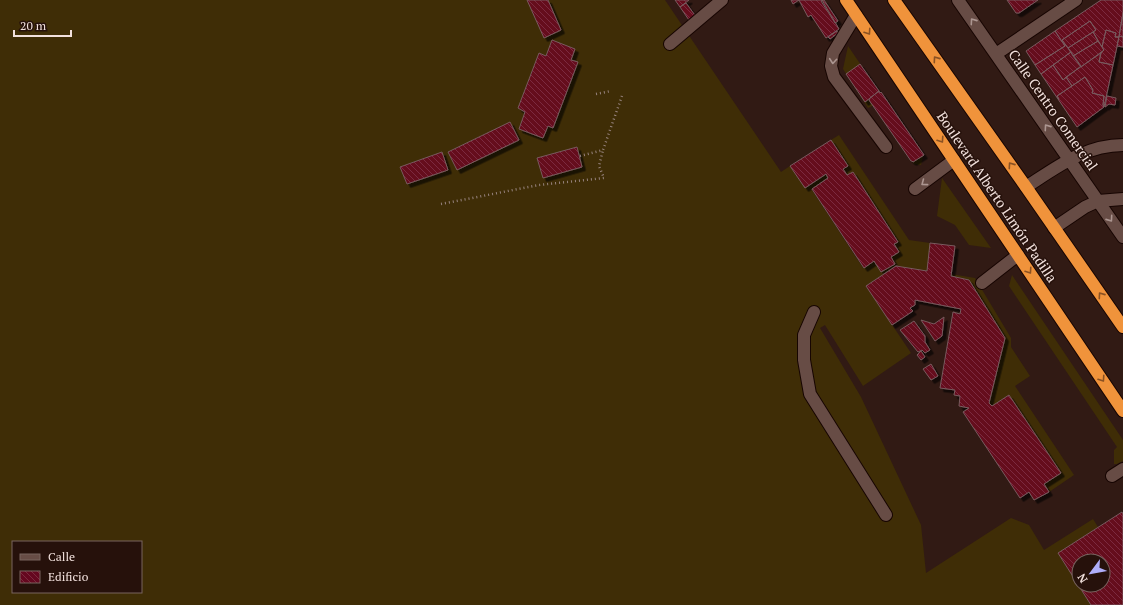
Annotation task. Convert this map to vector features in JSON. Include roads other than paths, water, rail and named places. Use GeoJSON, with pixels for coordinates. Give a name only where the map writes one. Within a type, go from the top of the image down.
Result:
{"type":"FeatureCollection","features":[{"type":"Feature","properties":{"kind":"highway","name":"Boulevard Alberto Limón Padilla"},"geometry":{"type":"LineString","coordinates":[[846,0],[1123,411]]}},
{"type":"Feature","properties":{"kind":"highway","name":"Boulevard Alberto Limón Padilla"},"geometry":{"type":"LineString","coordinates":[[894,0],[1123,327]]}},
{"type":"Feature","properties":{"kind":"street"},"geometry":{"type":"LineString","coordinates":[[670,44],[722,0]]}},
{"type":"Feature","properties":{"kind":"street","name":"Calle Centro Comercial"},"geometry":{"type":"LineString","coordinates":[[958,0],[1123,237]]}},
{"type":"Feature","properties":{"kind":"street"},"geometry":{"type":"LineString","coordinates":[[996,54],[1076,0]]}},
{"type":"Feature","properties":{"kind":"street"},"geometry":{"type":"LineString","coordinates":[[856,15],[833,53],[831,66],[834,77],[886,148]]}},
{"type":"Feature","properties":{"kind":"street"},"geometry":{"type":"LineString","coordinates":[[1026,187],[1069,159],[1098,147],[1123,145]]}},
{"type":"Feature","properties":{"kind":"street"},"geometry":{"type":"LineString","coordinates":[[916,189],[954,160]]}},
{"type":"Feature","properties":{"kind":"street"},"geometry":{"type":"LineString","coordinates":[[1054,228],[1085,207],[1098,201],[1123,199]]}},
{"type":"Feature","properties":{"kind":"street"},"geometry":{"type":"LineString","coordinates":[[982,283],[1018,255]]}},
{"type":"Feature","properties":{"kind":"street"},"geometry":{"type":"LineString","coordinates":[[814,312],[804,335],[804,360],[810,394],[886,515]]}},
{"type":"Feature","properties":{"kind":"street"},"geometry":{"type":"LineString","coordinates":[[1112,476],[1123,468]]}}]}
